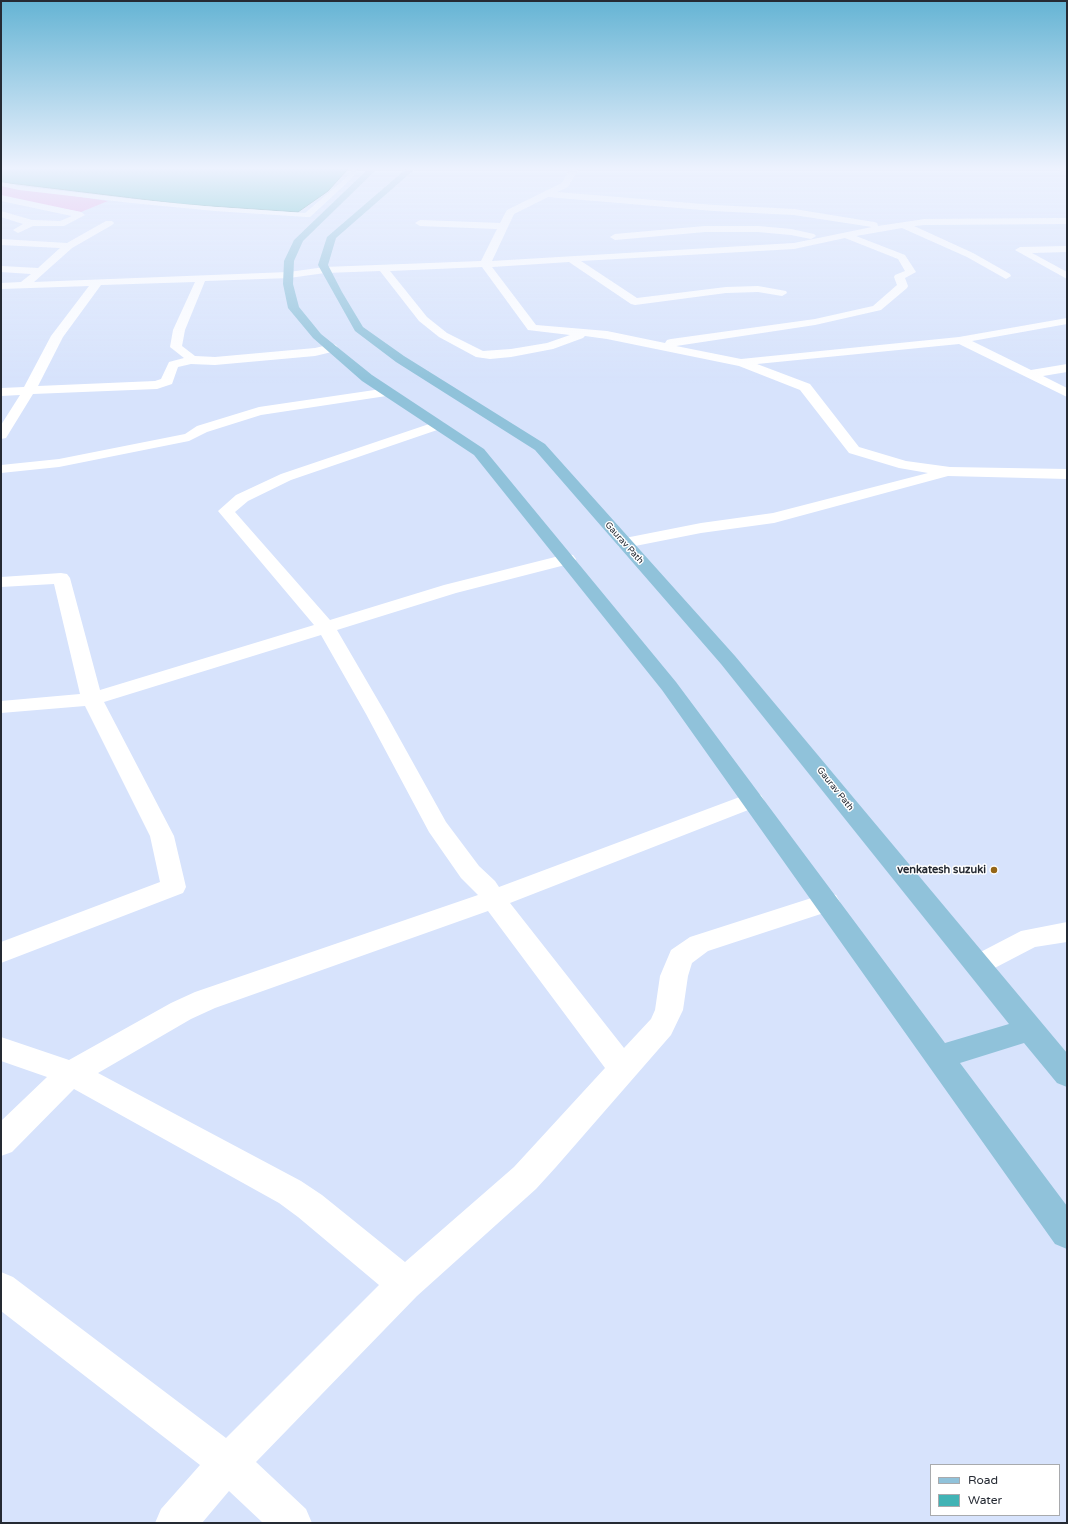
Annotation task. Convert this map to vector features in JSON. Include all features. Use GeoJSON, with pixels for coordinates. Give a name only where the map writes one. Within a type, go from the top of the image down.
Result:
{"type":"FeatureCollection","features":[{"type":"Feature","properties":{"kind":"main road"},"geometry":{"type":"LineString","coordinates":[[299,240],[289,261],[288,284],[294,308],[317,336],[367,378],[479,452],[669,686],[1067,1233]]}},
{"type":"Feature","properties":{"kind":"main road"},"geometry":{"type":"LineString","coordinates":[[325,270],[323,265],[331,240]]}},
{"type":"Feature","properties":{"kind":"main road","name":"Gaurav Path"},"geometry":{"type":"LineString","coordinates":[[325,270],[359,329],[400,359],[540,447],[728,660],[1067,1074]]}},
{"type":"Feature","properties":{"kind":"main road"},"geometry":{"type":"LineString","coordinates":[[940,1057],[1030,1028]]}},
{"type":"Feature","properties":{"kind":"street"},"geometry":{"type":"LineString","coordinates":[[23,286],[69,246],[79,240]]}},
{"type":"Feature","properties":{"kind":"street"},"geometry":{"type":"LineString","coordinates":[[485,264],[496,240]]}},
{"type":"Feature","properties":{"kind":"street"},"geometry":{"type":"LineString","coordinates":[[1,286],[201,279],[288,275],[325,270],[485,264],[794,246],[821,240]]}},
{"type":"Feature","properties":{"kind":"street"},"geometry":{"type":"LineString","coordinates":[[656,345],[815,322],[876,308],[903,286],[898,277],[911,272],[902,257],[858,240]]}},
{"type":"Feature","properties":{"kind":"street"},"geometry":{"type":"LineString","coordinates":[[937,240],[970,255],[1006,276]]}},
{"type":"Feature","properties":{"kind":"street"},"geometry":{"type":"LineString","coordinates":[[1,242],[69,246]]}},
{"type":"Feature","properties":{"kind":"street"},"geometry":{"type":"LineString","coordinates":[[1067,249],[1020,250],[1067,276]]}},
{"type":"Feature","properties":{"kind":"street"},"geometry":{"type":"LineString","coordinates":[[589,258],[598,250]]}},
{"type":"Feature","properties":{"kind":"street"},"geometry":{"type":"LineString","coordinates":[[571,259],[635,302],[726,290],[758,289],[782,293]]}},
{"type":"Feature","properties":{"kind":"street"},"geometry":{"type":"LineString","coordinates":[[485,264],[532,328],[607,335],[742,363],[805,387],[854,450],[904,465],[950,472],[1067,474]]}},
{"type":"Feature","properties":{"kind":"street"},"geometry":{"type":"LineString","coordinates":[[383,268],[423,319],[443,335],[480,354],[490,355],[512,353],[548,346],[588,333]]}},
{"type":"Feature","properties":{"kind":"street"},"geometry":{"type":"LineString","coordinates":[[1,269],[40,271]]}},
{"type":"Feature","properties":{"kind":"street"},"geometry":{"type":"LineString","coordinates":[[191,360],[189,356],[176,346],[179,330],[201,279]]}},
{"type":"Feature","properties":{"kind":"street"},"geometry":{"type":"LineString","coordinates":[[1,435],[28,392],[57,336],[97,283]]}},
{"type":"Feature","properties":{"kind":"street"},"geometry":{"type":"LineString","coordinates":[[742,363],[961,340],[1067,321]]}},
{"type":"Feature","properties":{"kind":"street"},"geometry":{"type":"LineString","coordinates":[[961,340],[1067,393]]}},
{"type":"Feature","properties":{"kind":"street"},"geometry":{"type":"LineString","coordinates":[[1,392],[28,392],[157,385],[167,381],[173,365],[191,360],[215,361],[315,352],[332,348]]}},
{"type":"Feature","properties":{"kind":"street"},"geometry":{"type":"LineString","coordinates":[[1031,374],[1067,368]]}},
{"type":"Feature","properties":{"kind":"street"},"geometry":{"type":"LineString","coordinates":[[1,469],[59,463],[189,437],[202,429],[259,411],[388,392]]}},
{"type":"Feature","properties":{"kind":"street"},"geometry":{"type":"LineString","coordinates":[[438,425],[286,477],[242,498],[226,511],[325,626],[376,714],[437,826],[470,872],[486,887],[493,899],[623,1069]]}},
{"type":"Feature","properties":{"kind":"street"},"geometry":{"type":"LineString","coordinates":[[624,543],[701,528],[774,518],[950,472]]}},
{"type":"Feature","properties":{"kind":"street"},"geometry":{"type":"LineString","coordinates":[[1,707],[92,699],[325,626],[450,589],[566,559]]}},
{"type":"Feature","properties":{"kind":"street"},"geometry":{"type":"LineString","coordinates":[[1,582],[61,578],[92,699],[162,836],[174,888],[1,953]]}},
{"type":"Feature","properties":{"kind":"street"},"geometry":{"type":"LineString","coordinates":[[1,1142],[71,1072],[181,1011],[205,1000],[493,899],[753,800]]}},
{"type":"Feature","properties":{"kind":"street"},"geometry":{"type":"LineString","coordinates":[[175,1523],[228,1463],[405,1284],[524,1178],[545,1157],[661,1027],[669,1010],[674,976],[680,957],[699,944],[827,902]]}},
{"type":"Feature","properties":{"kind":"street"},"geometry":{"type":"LineString","coordinates":[[978,965],[1030,938],[1067,932]]}},
{"type":"Feature","properties":{"kind":"street"},"geometry":{"type":"LineString","coordinates":[[1,1049],[71,1072],[290,1192],[310,1206],[405,1284]]}},
{"type":"Feature","properties":{"kind":"street"},"geometry":{"type":"LineString","coordinates":[[1,1289],[228,1463],[292,1523]]}},
{"type":"Feature","properties":{"kind":"place","name":"venkatesh suzuki"},"geometry":{"type":"Point","coordinates":[994,870]}}]}
